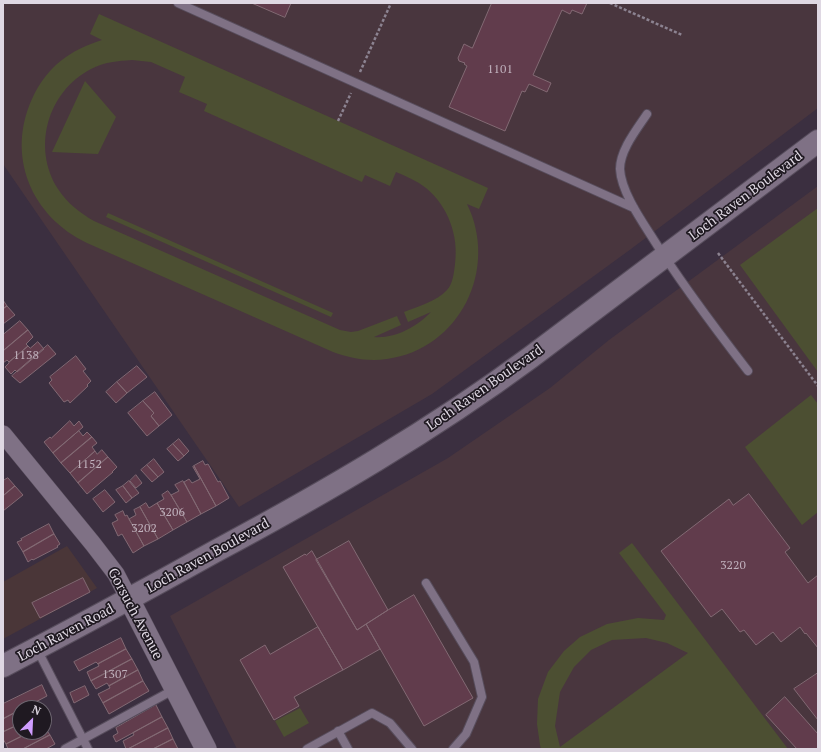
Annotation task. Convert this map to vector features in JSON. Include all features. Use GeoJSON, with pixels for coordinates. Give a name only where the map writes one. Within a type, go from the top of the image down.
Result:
{"type":"FeatureCollection","features":[{"type":"Feature","properties":{"kind":"main road","name":"Loch Raven Boulevard"},"geometry":{"type":"LineString","coordinates":[[129,599],[321,494],[444,418],[500,380],[818,141]]}},
{"type":"Feature","properties":{"kind":"main road","name":"Loch Raven Road"},"geometry":{"type":"LineString","coordinates":[[3,666],[129,599]]}},
{"type":"Feature","properties":{"kind":"street","name":"Gorsuch Avenue"},"geometry":{"type":"LineString","coordinates":[[3,434],[116,574],[206,749]]}},
{"type":"Feature","properties":{"kind":"lane"},"geometry":{"type":"LineString","coordinates":[[178,3],[189,5],[355,83],[634,208]]}},
{"type":"Feature","properties":{"kind":"lane"},"geometry":{"type":"LineString","coordinates":[[646,114],[626,146],[620,168],[622,181],[634,208],[664,257],[748,371]]}},
{"type":"Feature","properties":{"kind":"lane"},"geometry":{"type":"LineString","coordinates":[[426,583],[474,662],[482,697],[466,734],[453,749]]}},
{"type":"Feature","properties":{"kind":"lane"},"geometry":{"type":"LineString","coordinates":[[37,649],[88,749]]}},
{"type":"Feature","properties":{"kind":"lane"},"geometry":{"type":"LineString","coordinates":[[65,749],[175,688]]}},
{"type":"Feature","properties":{"kind":"lane"},"geometry":{"type":"LineString","coordinates":[[307,749],[372,713],[390,724],[412,749]]}},
{"type":"Feature","properties":{"kind":"lane"},"geometry":{"type":"LineString","coordinates":[[338,731],[348,749]]}},
{"type":"Feature","properties":{"kind":"path"},"geometry":{"type":"LineString","coordinates":[[338,121],[391,3]]}},
{"type":"Feature","properties":{"kind":"path"},"geometry":{"type":"LineString","coordinates":[[610,3],[682,36]]}},
{"type":"Feature","properties":{"kind":"path"},"geometry":{"type":"LineString","coordinates":[[718,253],[818,386]]}},
{"type":"Feature","properties":{"kind":"shaded area"},"geometry":{"type":"Polygon","coordinates":[[[3,3],[818,3],[818,108],[631,249],[432,394],[239,507],[3,164],[3,3]]]}},
{"type":"Feature","properties":{"kind":"shaded area"},"geometry":{"type":"Polygon","coordinates":[[[818,186],[818,749],[237,749],[170,616],[448,458],[550,388],[609,340],[818,186]]]}},
{"type":"Feature","properties":{"kind":"shaded area"},"geometry":{"type":"Polygon","coordinates":[[[67,546],[97,588],[3,639],[3,582],[67,546]]]}},
{"type":"Feature","properties":{"kind":"green space"},"geometry":{"type":"Polygon","coordinates":[[[99,14],[488,188],[479,209],[467,204],[476,229],[478,254],[475,279],[466,302],[453,323],[435,340],[413,352],[380,360],[353,358],[333,352],[87,243],[67,231],[51,217],[38,201],[29,182],[23,162],[22,142],[25,120],[38,87],[50,70],[70,54],[102,40],[90,34],[99,14]],[[127,60],[111,62],[91,69],[76,79],[54,106],[48,122],[45,139],[46,156],[50,173],[65,199],[84,215],[94,221],[340,330],[351,332],[358,331],[397,316],[401,325],[374,337],[389,336],[405,331],[419,323],[431,312],[408,322],[404,312],[421,306],[443,294],[451,285],[453,278],[456,253],[453,232],[446,213],[434,195],[419,183],[396,172],[390,186],[365,175],[362,182],[204,111],[207,104],[179,92],[185,77],[151,62],[127,60]]]}},
{"type":"Feature","properties":{"kind":"green space"},"geometry":{"type":"Polygon","coordinates":[[[85,81],[116,117],[98,154],[52,152],[85,81]]]}},
{"type":"Feature","properties":{"kind":"green space"},"geometry":{"type":"Polygon","coordinates":[[[818,208],[818,372],[740,265],[818,208]]]}},
{"type":"Feature","properties":{"kind":"green space"},"geometry":{"type":"Polygon","coordinates":[[[108,213],[333,313],[331,317],[106,217],[108,213]]]}},
{"type":"Feature","properties":{"kind":"green space"},"geometry":{"type":"Polygon","coordinates":[[[811,395],[818,404],[818,512],[802,525],[745,447],[811,395]]]}},
{"type":"Feature","properties":{"kind":"green space"},"geometry":{"type":"Polygon","coordinates":[[[632,543],[788,749],[541,749],[537,724],[538,699],[548,672],[564,651],[580,637],[607,624],[638,618],[664,620],[666,615],[619,553],[632,543]],[[646,638],[612,640],[591,650],[574,667],[560,692],[555,726],[560,747],[688,653],[667,643],[646,638]]]}},
{"type":"Feature","properties":{"kind":"green space"},"geometry":{"type":"Polygon","coordinates":[[[300,708],[309,723],[284,737],[275,721],[300,708]]]}},
{"type":"Feature","properties":{"kind":"building"},"geometry":{"type":"Polygon","coordinates":[[[252,3],[291,3],[285,17],[252,3]]]}},
{"type":"Feature","properties":{"kind":"building"},"geometry":{"type":"Polygon","coordinates":[[[492,3],[587,3],[582,14],[572,10],[570,14],[562,10],[533,75],[551,83],[547,92],[529,84],[525,92],[522,91],[505,131],[449,107],[467,66],[464,64],[465,63],[459,61],[458,58],[464,44],[472,48],[492,3]]]}},
{"type":"Feature","properties":{"kind":"building"},"geometry":{"type":"Polygon","coordinates":[[[3,300],[7,306],[3,309],[3,300]]]}},
{"type":"Feature","properties":{"kind":"building"},"geometry":{"type":"Polygon","coordinates":[[[7,306],[15,315],[3,324],[3,309],[7,306]]]}},
{"type":"Feature","properties":{"kind":"building"},"geometry":{"type":"Polygon","coordinates":[[[20,321],[28,330],[3,351],[3,335],[20,321]]]}},
{"type":"Feature","properties":{"kind":"building"},"geometry":{"type":"Polygon","coordinates":[[[28,330],[33,337],[26,344],[28,346],[9,362],[7,360],[3,363],[3,351],[28,330]]]}},
{"type":"Feature","properties":{"kind":"building"},"geometry":{"type":"Polygon","coordinates":[[[38,342],[44,349],[17,372],[15,370],[11,374],[5,367],[9,362],[28,346],[30,348],[38,342]]]}},
{"type":"Feature","properties":{"kind":"building"},"geometry":{"type":"Polygon","coordinates":[[[48,345],[56,354],[20,383],[12,376],[48,345]]]}},
{"type":"Feature","properties":{"kind":"building"},"geometry":{"type":"Polygon","coordinates":[[[76,356],[86,369],[83,371],[91,381],[87,385],[88,386],[70,403],[68,400],[64,402],[49,383],[52,380],[50,377],[76,356]]]}},
{"type":"Feature","properties":{"kind":"building"},"geometry":{"type":"Polygon","coordinates":[[[137,366],[147,377],[127,393],[117,382],[137,366]]]}},
{"type":"Feature","properties":{"kind":"building"},"geometry":{"type":"Polygon","coordinates":[[[117,382],[127,393],[116,403],[106,392],[117,382]]]}},
{"type":"Feature","properties":{"kind":"building"},"geometry":{"type":"Polygon","coordinates":[[[155,392],[172,415],[159,426],[151,416],[154,413],[143,401],[155,392]]]}},
{"type":"Feature","properties":{"kind":"building"},"geometry":{"type":"Polygon","coordinates":[[[143,401],[154,413],[151,416],[159,426],[147,436],[128,413],[143,401]]]}},
{"type":"Feature","properties":{"kind":"building"},"geometry":{"type":"Polygon","coordinates":[[[70,421],[74,426],[79,421],[83,427],[53,453],[44,442],[50,437],[51,438],[70,421]]]}},
{"type":"Feature","properties":{"kind":"building"},"geometry":{"type":"Polygon","coordinates":[[[79,431],[83,436],[87,432],[92,437],[61,463],[53,453],[79,431]]]}},
{"type":"Feature","properties":{"kind":"building"},"geometry":{"type":"Polygon","coordinates":[[[92,437],[97,443],[92,447],[95,451],[70,473],[61,463],[92,437]]]}},
{"type":"Feature","properties":{"kind":"building"},"geometry":{"type":"Polygon","coordinates":[[[179,439],[189,451],[184,456],[173,444],[179,439]]]}},
{"type":"Feature","properties":{"kind":"building"},"geometry":{"type":"Polygon","coordinates":[[[173,444],[184,456],[178,461],[167,449],[173,444]]]}},
{"type":"Feature","properties":{"kind":"building"},"geometry":{"type":"Polygon","coordinates":[[[102,450],[108,457],[78,483],[70,473],[95,451],[97,454],[102,450]]]}},
{"type":"Feature","properties":{"kind":"building"},"geometry":{"type":"Polygon","coordinates":[[[108,457],[117,467],[87,494],[78,483],[108,457]]]}},
{"type":"Feature","properties":{"kind":"building"},"geometry":{"type":"Polygon","coordinates":[[[154,459],[164,472],[158,477],[147,465],[154,459]]]}},
{"type":"Feature","properties":{"kind":"building"},"geometry":{"type":"Polygon","coordinates":[[[203,461],[205,465],[208,464],[218,482],[220,481],[229,498],[216,506],[194,466],[203,461]]]}},
{"type":"Feature","properties":{"kind":"building"},"geometry":{"type":"Polygon","coordinates":[[[147,465],[158,477],[152,482],[141,470],[147,465]]]}},
{"type":"Feature","properties":{"kind":"building"},"geometry":{"type":"Polygon","coordinates":[[[194,466],[216,506],[201,514],[184,482],[189,479],[192,483],[200,479],[193,467],[194,466]]]}},
{"type":"Feature","properties":{"kind":"building"},"geometry":{"type":"Polygon","coordinates":[[[136,475],[142,483],[136,488],[130,481],[136,475]]]}},
{"type":"Feature","properties":{"kind":"building"},"geometry":{"type":"Polygon","coordinates":[[[8,478],[15,486],[3,496],[3,481],[8,478]]]}},
{"type":"Feature","properties":{"kind":"building"},"geometry":{"type":"Polygon","coordinates":[[[129,481],[139,493],[132,498],[123,486],[129,481]]]}},
{"type":"Feature","properties":{"kind":"building"},"geometry":{"type":"Polygon","coordinates":[[[183,481],[201,514],[187,522],[171,495],[179,491],[175,485],[183,481]]]}},
{"type":"Feature","properties":{"kind":"building"},"geometry":{"type":"Polygon","coordinates":[[[15,486],[23,495],[3,511],[3,496],[15,486]]]}},
{"type":"Feature","properties":{"kind":"building"},"geometry":{"type":"Polygon","coordinates":[[[123,486],[132,498],[126,503],[116,490],[123,486]]]}},
{"type":"Feature","properties":{"kind":"building"},"geometry":{"type":"Polygon","coordinates":[[[105,490],[115,502],[103,512],[93,499],[105,490]]]}},
{"type":"Feature","properties":{"kind":"building"},"geometry":{"type":"Polygon","coordinates":[[[168,491],[187,522],[173,530],[157,503],[164,499],[162,495],[168,491]]]}},
{"type":"Feature","properties":{"kind":"building"},"geometry":{"type":"Polygon","coordinates":[[[749,494],[790,548],[785,552],[808,583],[818,575],[818,648],[800,627],[781,642],[773,632],[756,645],[744,630],[740,632],[722,609],[711,617],[661,551],[729,499],[733,505],[749,494]]]}},
{"type":"Feature","properties":{"kind":"building"},"geometry":{"type":"Polygon","coordinates":[[[146,503],[149,508],[157,503],[173,530],[158,539],[140,507],[146,503]]]}},
{"type":"Feature","properties":{"kind":"building"},"geometry":{"type":"Polygon","coordinates":[[[140,507],[158,539],[144,546],[129,519],[136,515],[134,510],[140,507]]]}},
{"type":"Feature","properties":{"kind":"building"},"geometry":{"type":"Polygon","coordinates":[[[123,511],[125,516],[127,515],[144,546],[133,553],[122,534],[118,536],[112,523],[118,520],[115,515],[123,511]]]}},
{"type":"Feature","properties":{"kind":"building"},"geometry":{"type":"Polygon","coordinates":[[[49,524],[54,534],[23,552],[17,542],[49,524]]]}},
{"type":"Feature","properties":{"kind":"building"},"geometry":{"type":"Polygon","coordinates":[[[54,534],[60,544],[57,546],[58,547],[28,562],[23,552],[54,534]]]}},
{"type":"Feature","properties":{"kind":"building"},"geometry":{"type":"Polygon","coordinates":[[[349,541],[388,610],[357,630],[316,560],[349,541]]]}},
{"type":"Feature","properties":{"kind":"building"},"geometry":{"type":"Polygon","coordinates":[[[312,551],[357,630],[366,624],[380,649],[343,670],[283,567],[312,551]]]}},
{"type":"Feature","properties":{"kind":"building"},"geometry":{"type":"Polygon","coordinates":[[[83,578],[90,592],[40,618],[32,603],[83,578]]]}},
{"type":"Feature","properties":{"kind":"building"},"geometry":{"type":"Polygon","coordinates":[[[414,595],[473,698],[424,726],[366,624],[414,595]]]}},
{"type":"Feature","properties":{"kind":"building"},"geometry":{"type":"Polygon","coordinates":[[[318,627],[343,670],[294,697],[299,706],[274,720],[240,660],[265,645],[270,654],[318,627]]]}},
{"type":"Feature","properties":{"kind":"building"},"geometry":{"type":"Polygon","coordinates":[[[121,638],[126,649],[98,664],[96,662],[79,671],[74,662],[121,638]]]}},
{"type":"Feature","properties":{"kind":"building"},"geometry":{"type":"Polygon","coordinates":[[[126,649],[132,659],[91,681],[87,672],[99,666],[98,664],[126,649]]]}},
{"type":"Feature","properties":{"kind":"building"},"geometry":{"type":"Polygon","coordinates":[[[132,659],[138,670],[109,686],[107,683],[96,689],[91,681],[132,659]]]}},
{"type":"Feature","properties":{"kind":"building"},"geometry":{"type":"Polygon","coordinates":[[[138,670],[143,681],[103,703],[98,694],[110,688],[109,686],[138,670]]]}},
{"type":"Feature","properties":{"kind":"building"},"geometry":{"type":"Polygon","coordinates":[[[818,673],[818,720],[794,689],[818,673]]]}},
{"type":"Feature","properties":{"kind":"building"},"geometry":{"type":"Polygon","coordinates":[[[143,681],[149,691],[109,714],[103,703],[143,681]]]}},
{"type":"Feature","properties":{"kind":"building"},"geometry":{"type":"Polygon","coordinates":[[[42,685],[47,696],[39,700],[12,700],[12,714],[3,719],[3,704],[42,685]]]}},
{"type":"Feature","properties":{"kind":"building"},"geometry":{"type":"Polygon","coordinates":[[[85,686],[89,695],[74,703],[70,693],[85,686]]]}},
{"type":"Feature","properties":{"kind":"building"},"geometry":{"type":"Polygon","coordinates":[[[785,697],[818,734],[818,749],[797,749],[766,715],[785,697]]]}},
{"type":"Feature","properties":{"kind":"building"},"geometry":{"type":"Polygon","coordinates":[[[156,705],[162,717],[116,742],[113,736],[118,733],[116,728],[156,705]]]}},
{"type":"Feature","properties":{"kind":"building"},"geometry":{"type":"Polygon","coordinates":[[[12,714],[12,728],[3,732],[3,719],[12,714]]]}},
{"type":"Feature","properties":{"kind":"building"},"geometry":{"type":"Polygon","coordinates":[[[162,717],[168,728],[126,749],[123,741],[134,735],[133,733],[162,717]]]}},
{"type":"Feature","properties":{"kind":"building"},"geometry":{"type":"Polygon","coordinates":[[[12,728],[12,740],[14,740],[6,744],[3,739],[3,732],[12,728]]]}},
{"type":"Feature","properties":{"kind":"building"},"geometry":{"type":"Polygon","coordinates":[[[168,728],[173,739],[153,749],[128,749],[168,728]]]}},
{"type":"Feature","properties":{"kind":"building"},"geometry":{"type":"Polygon","coordinates":[[[52,739],[55,744],[46,749],[23,749],[40,740],[52,740],[52,739]]]}},
{"type":"Feature","properties":{"kind":"building"},"geometry":{"type":"Polygon","coordinates":[[[173,739],[178,749],[153,749],[173,739]]]}},
{"type":"Feature","properties":{"kind":"building"},"geometry":{"type":"Polygon","coordinates":[[[14,740],[40,740],[23,749],[8,749],[6,744],[14,740]]]}}]}
